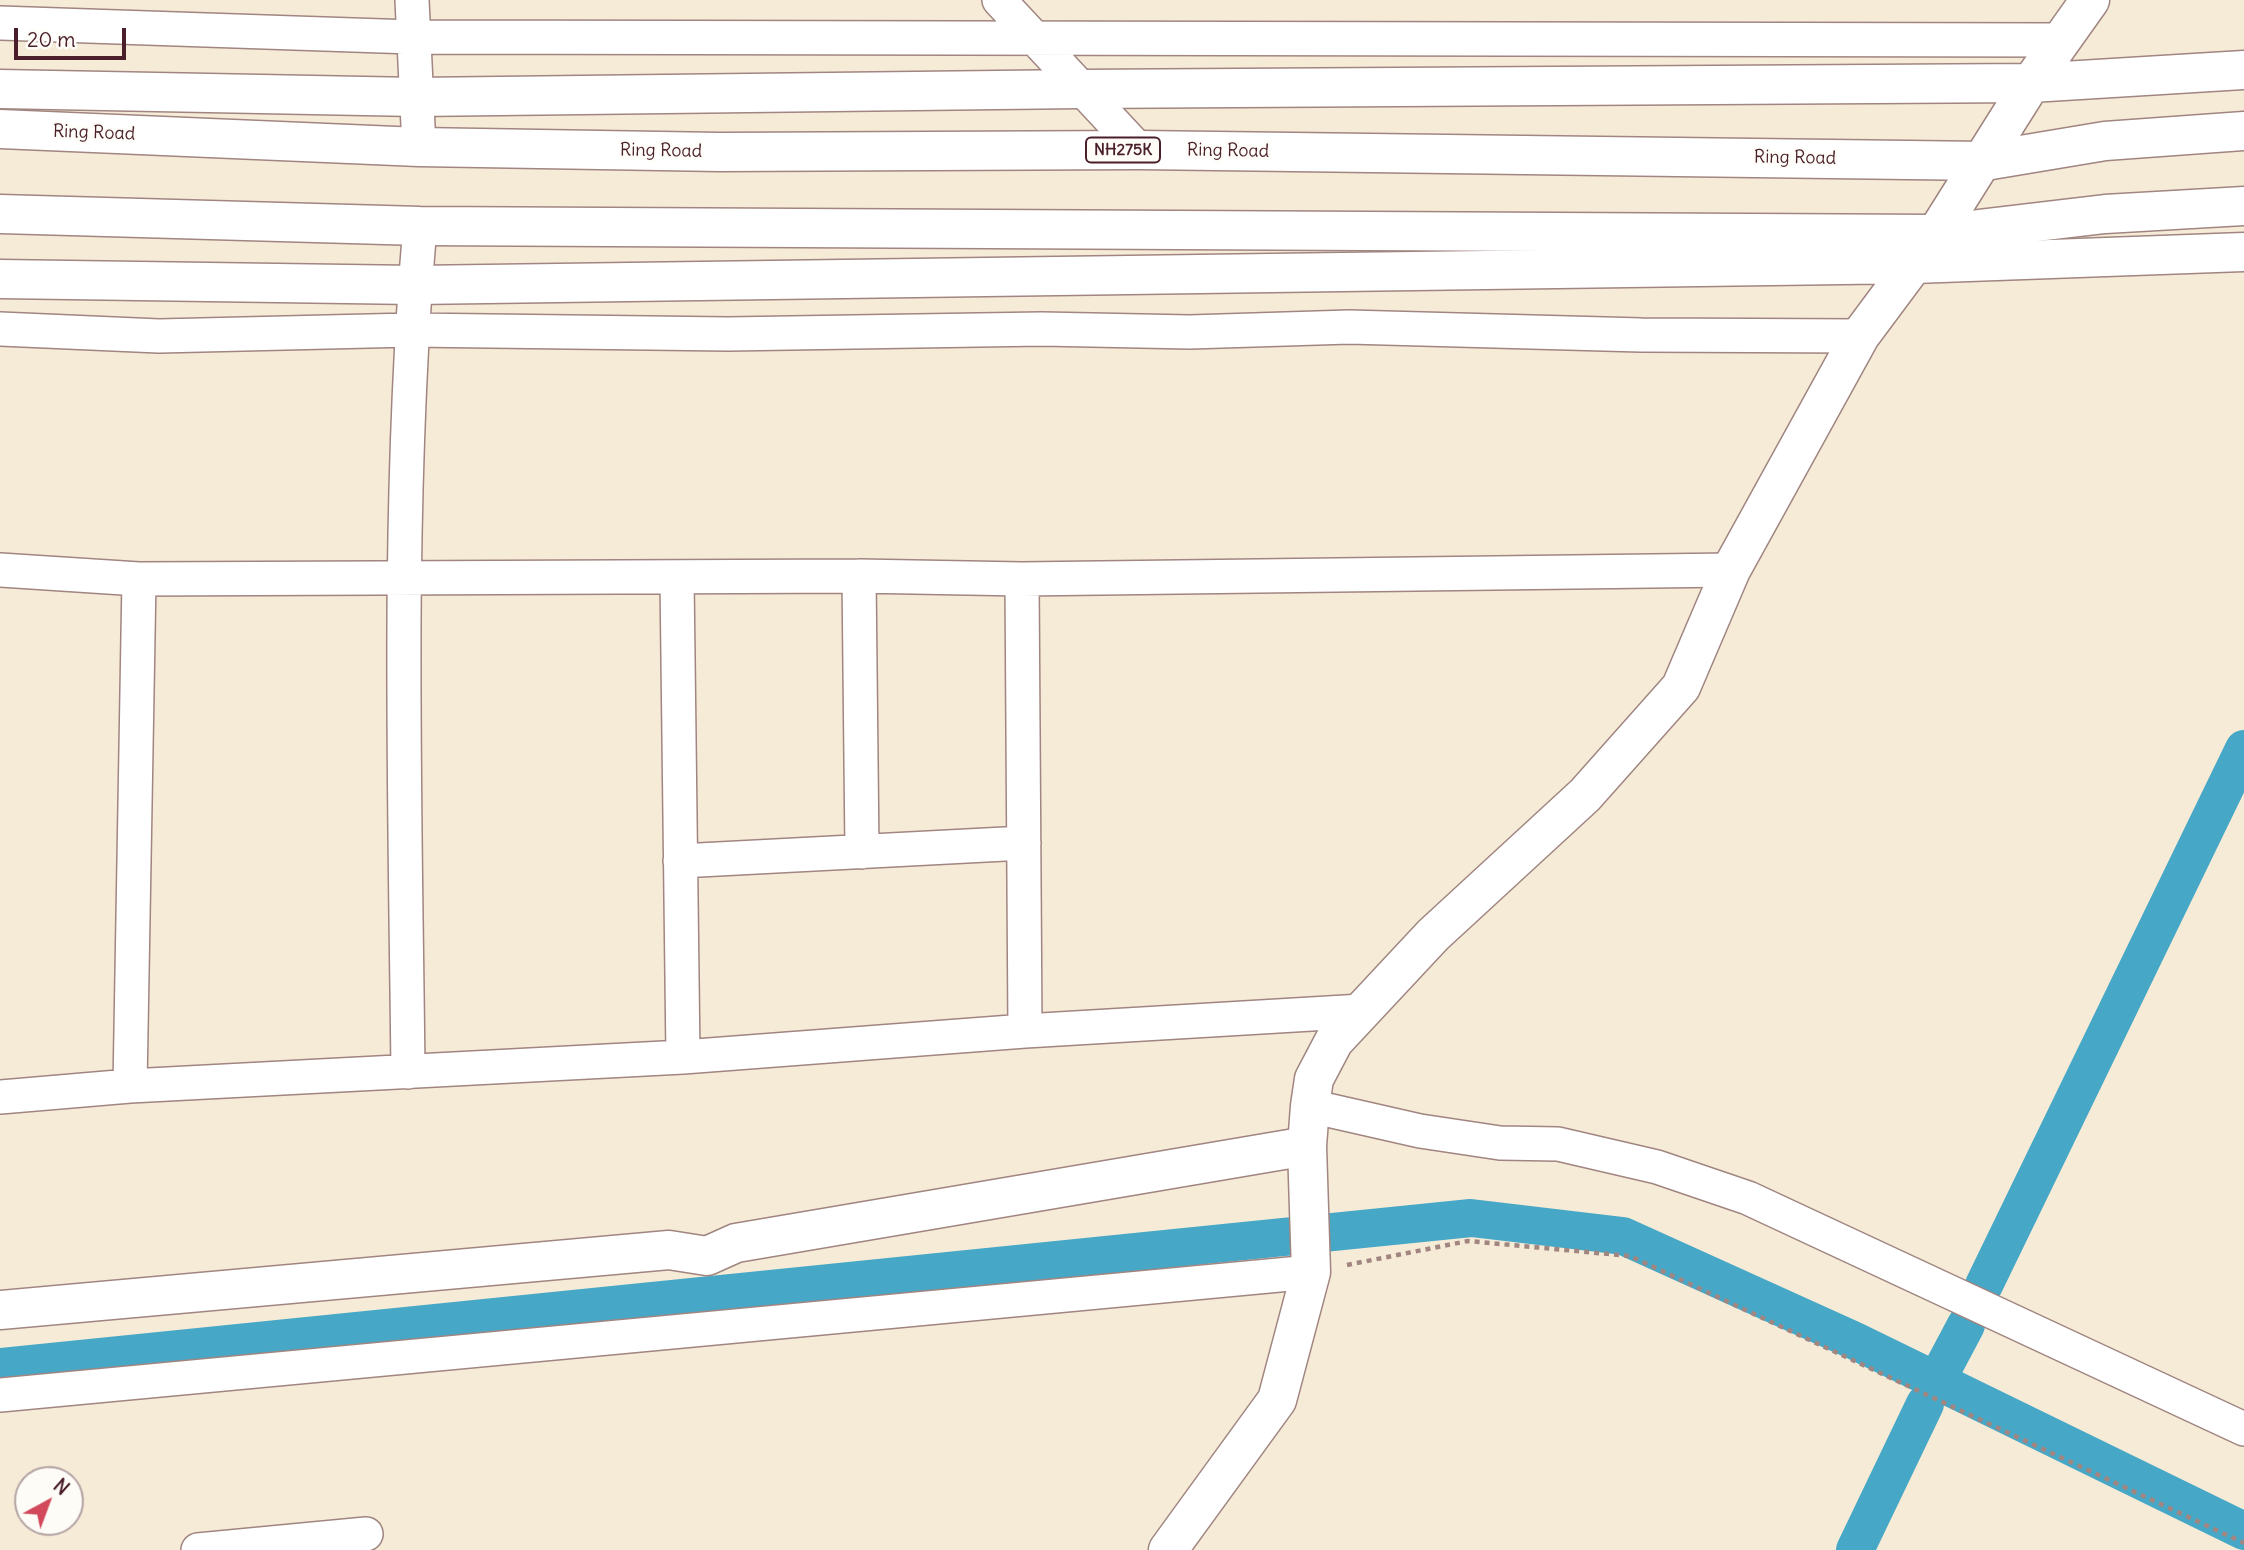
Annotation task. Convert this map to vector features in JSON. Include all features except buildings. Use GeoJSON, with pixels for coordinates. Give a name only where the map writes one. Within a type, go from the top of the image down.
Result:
{"type":"FeatureCollection","features":[{"type":"Feature","properties":{"kind":"main road"},"geometry":{"type":"LineString","coordinates":[[1168,1550],[1277,1400],[1312,1261],[1307,1146],[1314,1079],[1334,1041],[1433,935],[1585,795],[1681,687],[1731,570],[1860,335],[1925,249],[1985,161],[2031,83],[2090,0]]}},
{"type":"Feature","properties":{"kind":"main road"},"geometry":{"type":"LineString","coordinates":[[0,89],[416,97],[1082,89],[2031,83],[2244,71]]}},
{"type":"Feature","properties":{"kind":"main road","name":"Ring Road"},"geometry":{"type":"LineString","coordinates":[[0,129],[419,147],[720,152],[1139,150],[1985,161],[2105,141],[2244,131]]}},
{"type":"Feature","properties":{"kind":"main road"},"geometry":{"type":"LineString","coordinates":[[0,214],[420,226],[1629,230],[1925,249],[2105,214],[2244,206]]}},
{"type":"Feature","properties":{"kind":"main road"},"geometry":{"type":"LineString","coordinates":[[0,279],[415,285],[1925,249],[2244,253]]}},
{"type":"Feature","properties":{"kind":"main road"},"geometry":{"type":"LineString","coordinates":[[0,1310],[669,1250],[706,1256],[736,1243],[1307,1146]]}},
{"type":"Feature","properties":{"kind":"street"},"geometry":{"type":"LineString","coordinates":[[412,0],[419,147]]}},
{"type":"Feature","properties":{"kind":"street"},"geometry":{"type":"LineString","coordinates":[[999,0],[1139,150]]}},
{"type":"Feature","properties":{"kind":"street"},"geometry":{"type":"LineString","coordinates":[[0,23],[412,37],[2060,40]]}},
{"type":"Feature","properties":{"kind":"street"},"geometry":{"type":"LineString","coordinates":[[408,1072],[402,578],[411,330],[420,226]]}},
{"type":"Feature","properties":{"kind":"street"},"geometry":{"type":"LineString","coordinates":[[0,329],[159,336],[411,330],[729,334],[1042,329],[1190,332],[1349,327],[1641,335],[1860,335]]}},
{"type":"Feature","properties":{"kind":"street"},"geometry":{"type":"LineString","coordinates":[[0,570],[139,579],[859,576],[1022,579],[1731,570]]}},
{"type":"Feature","properties":{"kind":"street"},"geometry":{"type":"LineString","coordinates":[[859,576],[862,852]]}},
{"type":"Feature","properties":{"kind":"street"},"geometry":{"type":"LineString","coordinates":[[677,578],[683,1056]]}},
{"type":"Feature","properties":{"kind":"street"},"geometry":{"type":"LineString","coordinates":[[130,1086],[139,579]]}},
{"type":"Feature","properties":{"kind":"street"},"geometry":{"type":"LineString","coordinates":[[1022,579],[1025,1031]]}},
{"type":"Feature","properties":{"kind":"street"},"geometry":{"type":"LineString","coordinates":[[680,861],[1024,843]]}},
{"type":"Feature","properties":{"kind":"street"},"geometry":{"type":"LineString","coordinates":[[0,1097],[130,1086],[683,1056],[1025,1031],[1362,1011]]}},
{"type":"Feature","properties":{"kind":"street"},"geometry":{"type":"LineString","coordinates":[[1310,1106],[1420,1131],[1500,1143],[1558,1144],[1670,1171],[1748,1198],[2244,1429]]}},
{"type":"Feature","properties":{"kind":"street"},"geometry":{"type":"LineString","coordinates":[[0,1395],[1312,1261]]}},
{"type":"Feature","properties":{"kind":"street"},"geometry":{"type":"LineString","coordinates":[[198,1550],[366,1534]]}},
{"type":"Feature","properties":{"kind":"path"},"geometry":{"type":"LineString","coordinates":[[1312,1261],[1468,1241],[1630,1256],[2244,1544]]}},
{"type":"Feature","properties":{"kind":"waterway"},"geometry":{"type":"LineString","coordinates":[[1984,1285],[2244,749]]}},
{"type":"Feature","properties":{"kind":"waterway"},"geometry":{"type":"LineString","coordinates":[[0,1367],[1471,1218],[1623,1236],[1855,1341],[2244,1531]]}},
{"type":"Feature","properties":{"kind":"waterway"},"geometry":{"type":"LineString","coordinates":[[1940,1374],[1966,1325]]}},
{"type":"Feature","properties":{"kind":"waterway"},"geometry":{"type":"LineString","coordinates":[[1855,1550],[1925,1404]]}}]}
